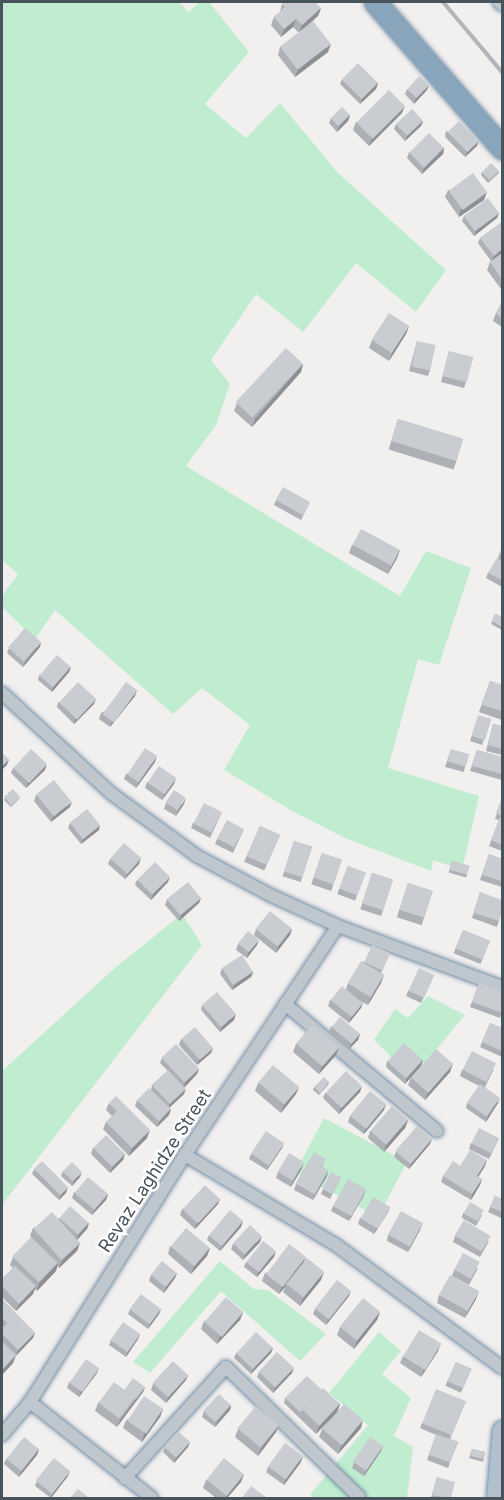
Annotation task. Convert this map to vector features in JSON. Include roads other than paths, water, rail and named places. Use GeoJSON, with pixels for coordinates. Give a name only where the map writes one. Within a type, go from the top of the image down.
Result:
{"type":"FeatureCollection","features":[{"type":"Feature","properties":{"kind":"highway"},"geometry":{"type":"LineString","coordinates":[[375,2],[502,148]]}},
{"type":"Feature","properties":{"kind":"main road"},"geometry":{"type":"LineString","coordinates":[[496,1498],[502,1430]]}},
{"type":"Feature","properties":{"kind":"street"},"geometry":{"type":"LineString","coordinates":[[2,693],[111,794],[197,856],[338,926],[502,987]]}},
{"type":"Feature","properties":{"kind":"street","name":"Revaz Laghidze Street"},"geometry":{"type":"LineString","coordinates":[[2,1434],[30,1402],[185,1155],[338,926]]}},
{"type":"Feature","properties":{"kind":"street"},"geometry":{"type":"LineString","coordinates":[[285,1004],[437,1131]]}},
{"type":"Feature","properties":{"kind":"street"},"geometry":{"type":"LineString","coordinates":[[185,1155],[336,1245],[502,1368]]}},
{"type":"Feature","properties":{"kind":"street"},"geometry":{"type":"LineString","coordinates":[[125,1478],[226,1367],[358,1497]]}},
{"type":"Feature","properties":{"kind":"street"},"geometry":{"type":"LineString","coordinates":[[30,1402],[152,1498]]}},
{"type":"Feature","properties":{"kind":"railway"},"geometry":{"type":"LineString","coordinates":[[443,2],[502,72]]}}]}
